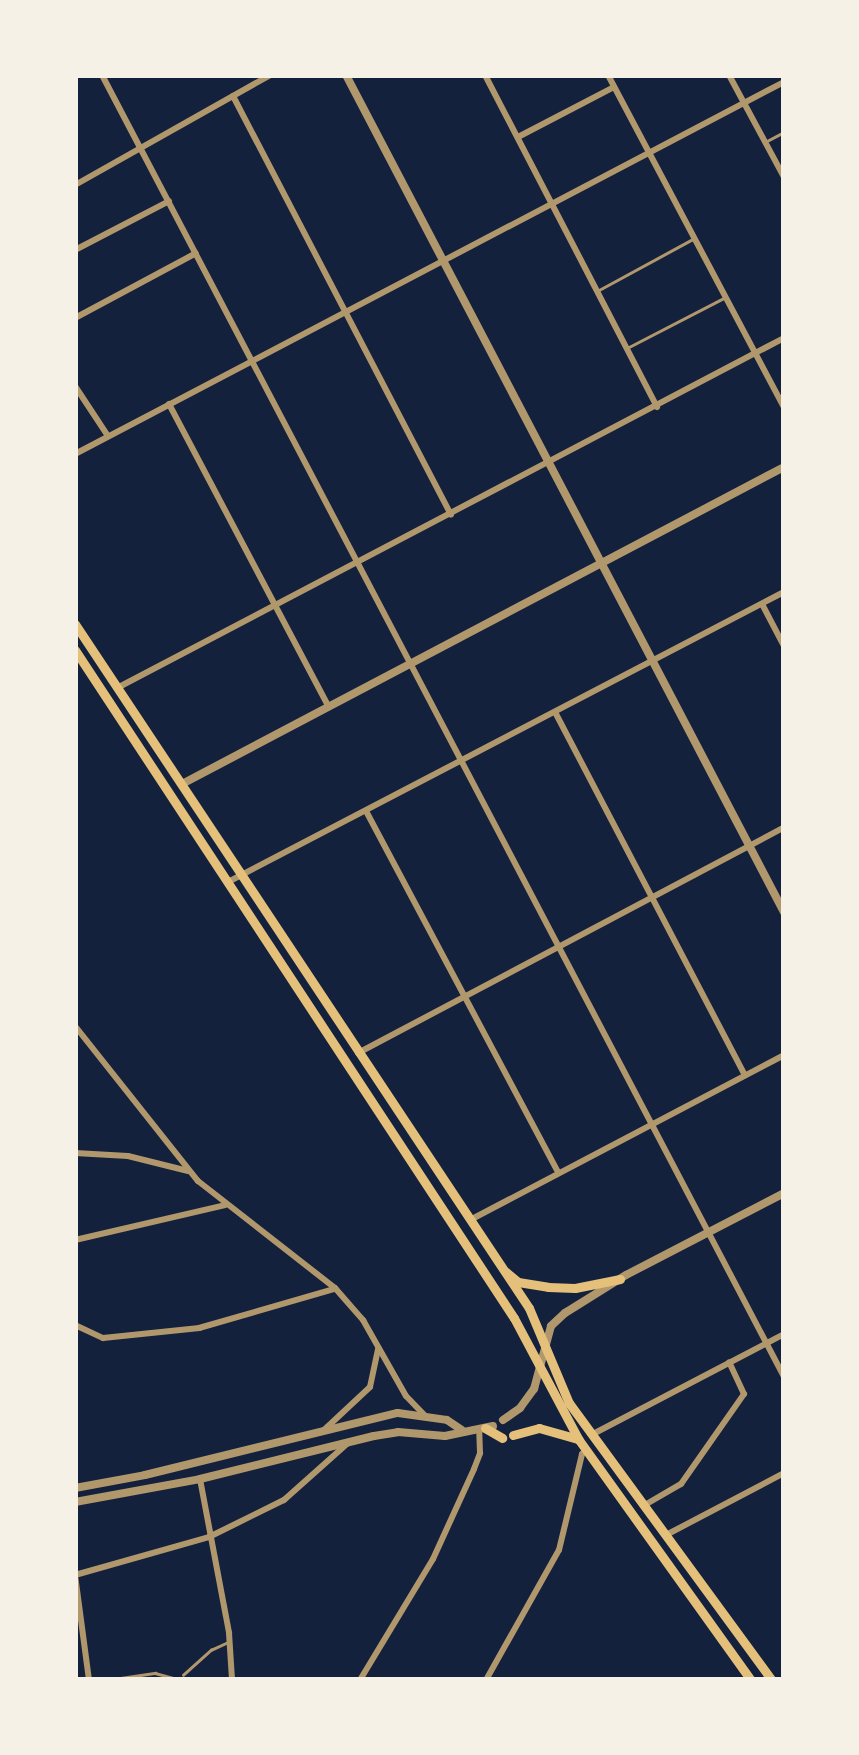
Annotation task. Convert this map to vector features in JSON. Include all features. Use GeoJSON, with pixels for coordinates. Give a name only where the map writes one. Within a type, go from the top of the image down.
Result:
{"type":"FeatureCollection","features":[{"type":"Feature","properties":{"kind":"main road"},"geometry":{"type":"LineString","coordinates":[[75,624],[528,1308],[569,1403],[772,1680]]}},
{"type":"Feature","properties":{"kind":"main road"},"geometry":{"type":"LineString","coordinates":[[75,650],[514,1318],[579,1440],[752,1680]]}},
{"type":"Feature","properties":{"kind":"main road"},"geometry":{"type":"LineString","coordinates":[[496,1264],[518,1282],[548,1287],[575,1288],[620,1279]]}},
{"type":"Feature","properties":{"kind":"main road"},"geometry":{"type":"LineString","coordinates":[[486,1428],[502,1438]]}},
{"type":"Feature","properties":{"kind":"main road"},"geometry":{"type":"LineString","coordinates":[[513,1434],[555,1429],[579,1440]]}},
{"type":"Feature","properties":{"kind":"street"},"geometry":{"type":"LineString","coordinates":[[102,75],[784,1377]]}},
{"type":"Feature","properties":{"kind":"street"},"geometry":{"type":"LineString","coordinates":[[75,185],[270,75]]}},
{"type":"Feature","properties":{"kind":"street"},"geometry":{"type":"LineString","coordinates":[[346,75],[784,912]]}},
{"type":"Feature","properties":{"kind":"street"},"geometry":{"type":"LineString","coordinates":[[608,75],[784,408]]}},
{"type":"Feature","properties":{"kind":"street"},"geometry":{"type":"LineString","coordinates":[[730,75],[784,176]]}},
{"type":"Feature","properties":{"kind":"street"},"geometry":{"type":"LineString","coordinates":[[488,76],[657,407]]}},
{"type":"Feature","properties":{"kind":"street"},"geometry":{"type":"LineString","coordinates":[[75,454],[784,82]]}},
{"type":"Feature","properties":{"kind":"street"},"geometry":{"type":"LineString","coordinates":[[518,137],[614,87]]}},
{"type":"Feature","properties":{"kind":"street"},"geometry":{"type":"LineString","coordinates":[[233,96],[451,514]]}},
{"type":"Feature","properties":{"kind":"street"},"geometry":{"type":"LineString","coordinates":[[75,250],[169,201]]}},
{"type":"Feature","properties":{"kind":"street"},"geometry":{"type":"LineString","coordinates":[[75,318],[196,253]]}},
{"type":"Feature","properties":{"kind":"street"},"geometry":{"type":"LineString","coordinates":[[117,688],[784,338]]}},
{"type":"Feature","properties":{"kind":"street"},"geometry":{"type":"LineString","coordinates":[[75,386],[108,436]]}},
{"type":"Feature","properties":{"kind":"street"},"geometry":{"type":"LineString","coordinates":[[169,404],[328,706]]}},
{"type":"Feature","properties":{"kind":"street"},"geometry":{"type":"LineString","coordinates":[[182,784],[784,467]]}},
{"type":"Feature","properties":{"kind":"street"},"geometry":{"type":"LineString","coordinates":[[226,883],[784,592]]}},
{"type":"Feature","properties":{"kind":"street"},"geometry":{"type":"LineString","coordinates":[[762,604],[784,646]]}},
{"type":"Feature","properties":{"kind":"street"},"geometry":{"type":"LineString","coordinates":[[555,712],[746,1076]]}},
{"type":"Feature","properties":{"kind":"street"},"geometry":{"type":"LineString","coordinates":[[366,810],[558,1172]]}},
{"type":"Feature","properties":{"kind":"street"},"geometry":{"type":"LineString","coordinates":[[357,1053],[784,827]]}},
{"type":"Feature","properties":{"kind":"street"},"geometry":{"type":"LineString","coordinates":[[75,1026],[189,1171],[226,1205],[335,1288],[379,1347],[406,1396],[425,1416]]}},
{"type":"Feature","properties":{"kind":"street"},"geometry":{"type":"LineString","coordinates":[[75,1042],[85,1041]]}},
{"type":"Feature","properties":{"kind":"street"},"geometry":{"type":"LineString","coordinates":[[468,1220],[784,1056]]}},
{"type":"Feature","properties":{"kind":"street"},"geometry":{"type":"LineString","coordinates":[[75,1153],[128,1156],[189,1171]]}},
{"type":"Feature","properties":{"kind":"street"},"geometry":{"type":"LineString","coordinates":[[503,1420],[520,1408],[541,1370],[551,1326],[620,1279],[784,1194]]}},
{"type":"Feature","properties":{"kind":"street"},"geometry":{"type":"LineString","coordinates":[[75,1240],[226,1205]]}},
{"type":"Feature","properties":{"kind":"street"},"geometry":{"type":"LineString","coordinates":[[75,1325],[104,1338],[199,1328],[335,1288]]}},
{"type":"Feature","properties":{"kind":"street"},"geometry":{"type":"LineString","coordinates":[[593,1434],[784,1334]]}},
{"type":"Feature","properties":{"kind":"street"},"geometry":{"type":"LineString","coordinates":[[322,1432],[370,1387],[379,1347]]}},
{"type":"Feature","properties":{"kind":"street"},"geometry":{"type":"LineString","coordinates":[[643,1506],[681,1484],[744,1394],[729,1362]]}},
{"type":"Feature","properties":{"kind":"street"},"geometry":{"type":"LineString","coordinates":[[75,1488],[372,1417],[425,1416],[447,1420],[462,1430]]}},
{"type":"Feature","properties":{"kind":"street"},"geometry":{"type":"LineString","coordinates":[[75,1502],[200,1479],[398,1432],[445,1436],[486,1428],[480,1453],[433,1559],[360,1680]]}},
{"type":"Feature","properties":{"kind":"street"},"geometry":{"type":"LineString","coordinates":[[89,1680],[75,1575],[209,1537],[284,1500],[348,1443]]}},
{"type":"Feature","properties":{"kind":"street"},"geometry":{"type":"LineString","coordinates":[[486,1680],[559,1550],[586,1450]]}},
{"type":"Feature","properties":{"kind":"street"},"geometry":{"type":"LineString","coordinates":[[664,1535],[784,1473]]}},
{"type":"Feature","properties":{"kind":"street"},"geometry":{"type":"LineString","coordinates":[[200,1479],[229,1641],[232,1680]]}},
{"type":"Feature","properties":{"kind":"lane"},"geometry":{"type":"LineString","coordinates":[[766,142],[784,132]]}},
{"type":"Feature","properties":{"kind":"lane"},"geometry":{"type":"LineString","coordinates":[[598,290],[694,238]]}},
{"type":"Feature","properties":{"kind":"lane"},"geometry":{"type":"LineString","coordinates":[[628,348],[726,297]]}},
{"type":"Feature","properties":{"kind":"lane"},"geometry":{"type":"LineString","coordinates":[[107,1680],[133,1673],[181,1679],[210,1650],[229,1641]]}}]}
